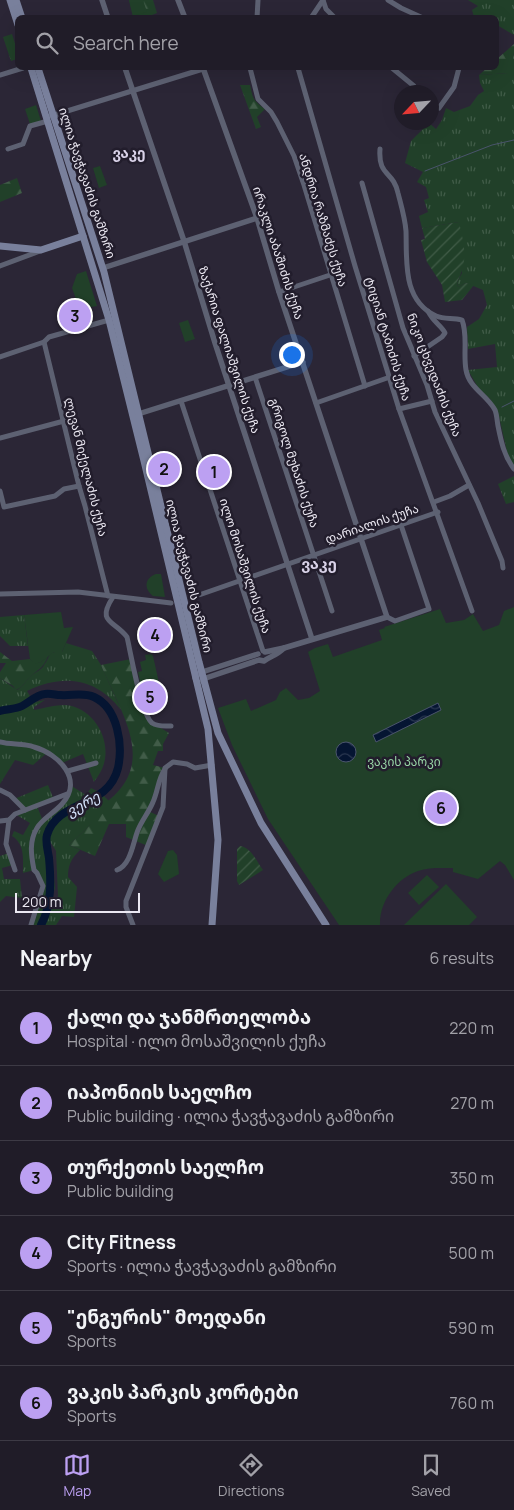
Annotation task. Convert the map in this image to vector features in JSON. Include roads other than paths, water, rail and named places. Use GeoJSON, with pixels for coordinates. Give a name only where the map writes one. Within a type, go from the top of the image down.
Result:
{"type":"FeatureCollection","features":[{"type":"Feature","properties":{"kind":"main road"},"geometry":{"type":"LineString","coordinates":[[10,0],[15,16]]}},
{"type":"Feature","properties":{"kind":"main road"},"geometry":{"type":"LineString","coordinates":[[16,0],[21,15]]}},
{"type":"Feature","properties":{"kind":"main road","name":"ილია ჭავჭავაძის გამზირი"},"geometry":{"type":"LineString","coordinates":[[32,70],[104,267],[180,615],[208,729],[218,840],[212,925]]}},
{"type":"Feature","properties":{"kind":"main road","name":"ილია ჭავჭავაძის გამზირი"},"geometry":{"type":"LineString","coordinates":[[38,70],[49,118],[135,415],[218,733],[261,823],[326,925]]}},
{"type":"Feature","properties":{"kind":"main road"},"geometry":{"type":"LineString","coordinates":[[0,246],[41,250],[83,236]]}},
{"type":"Feature","properties":{"kind":"street"},"geometry":{"type":"LineString","coordinates":[[102,0],[107,15]]}},
{"type":"Feature","properties":{"kind":"street"},"geometry":{"type":"LineString","coordinates":[[178,0],[184,15]]}},
{"type":"Feature","properties":{"kind":"street"},"geometry":{"type":"LineString","coordinates":[[257,15],[258,0]]}},
{"type":"Feature","properties":{"kind":"street"},"geometry":{"type":"LineString","coordinates":[[313,15],[322,0]]}},
{"type":"Feature","properties":{"kind":"street"},"geometry":{"type":"LineString","coordinates":[[322,0],[326,9],[332,15]]}},
{"type":"Feature","properties":{"kind":"street"},"geometry":{"type":"LineString","coordinates":[[388,0],[416,15]]}},
{"type":"Feature","properties":{"kind":"street"},"geometry":{"type":"LineString","coordinates":[[0,75],[16,70]]}},
{"type":"Feature","properties":{"kind":"street","name":"ზაქარია ფალიაშვილის ქუჩა"},"geometry":{"type":"LineString","coordinates":[[126,70],[184,241],[229,387],[312,640]]}},
{"type":"Feature","properties":{"kind":"street"},"geometry":{"type":"LineString","coordinates":[[8,149],[23,144],[30,126],[49,118],[197,70]]}},
{"type":"Feature","properties":{"kind":"street","name":"ირაკლი აბაშიძის ქუჩა"},"geometry":{"type":"LineString","coordinates":[[204,70],[257,218],[279,292],[388,617]]}},
{"type":"Feature","properties":{"kind":"street","name":"ანდრია რაზმაძეს ქუჩა"},"geometry":{"type":"LineString","coordinates":[[251,70],[258,99],[271,112],[294,156],[365,386]]}},
{"type":"Feature","properties":{"kind":"street","name":"ტიციან ტაბიძის ქუჩა"},"geometry":{"type":"LineString","coordinates":[[299,70],[351,252],[400,409],[472,611]]}},
{"type":"Feature","properties":{"kind":"street"},"geometry":{"type":"LineString","coordinates":[[394,70],[413,85]]}},
{"type":"Feature","properties":{"kind":"street"},"geometry":{"type":"LineString","coordinates":[[439,108],[454,87],[458,70]]}},
{"type":"Feature","properties":{"kind":"street"},"geometry":{"type":"LineString","coordinates":[[380,149],[380,164],[396,186],[402,209],[406,230],[407,275],[412,292],[420,304],[428,311],[446,319],[456,318],[462,320],[465,328],[466,371],[472,384],[489,402],[495,412],[504,452],[508,462],[514,469]]}},
{"type":"Feature","properties":{"kind":"street","name":"ნიკო ცხვედაძის ქუჩა"},"geometry":{"type":"LineString","coordinates":[[362,183],[414,356],[435,412],[498,551],[503,568]]}},
{"type":"Feature","properties":{"kind":"street"},"geometry":{"type":"LineString","coordinates":[[104,267],[257,218]]}},
{"type":"Feature","properties":{"kind":"street"},"geometry":{"type":"LineString","coordinates":[[0,266],[41,250]]}},
{"type":"Feature","properties":{"kind":"street"},"geometry":{"type":"LineString","coordinates":[[279,292],[330,275]]}},
{"type":"Feature","properties":{"kind":"street"},"geometry":{"type":"LineString","coordinates":[[414,356],[445,333],[432,320],[428,311]]}},
{"type":"Feature","properties":{"kind":"street"},"geometry":{"type":"LineString","coordinates":[[0,357],[44,342],[49,337],[109,320]]}},
{"type":"Feature","properties":{"kind":"street","name":"ლევან მიქელაძის ქუჩა"},"geometry":{"type":"LineString","coordinates":[[44,342],[79,486],[110,597]]}},
{"type":"Feature","properties":{"kind":"street"},"geometry":{"type":"LineString","coordinates":[[135,415],[229,387],[302,362]]}},
{"type":"Feature","properties":{"kind":"street"},"geometry":{"type":"LineString","coordinates":[[316,403],[390,377]]}},
{"type":"Feature","properties":{"kind":"street","name":"გრიგოლ მუხაძის ქუჩა"},"geometry":{"type":"LineString","coordinates":[[255,378],[332,612]]}},
{"type":"Feature","properties":{"kind":"street","name":"ილო მოსაშვილის ქუჩა"},"geometry":{"type":"LineString","coordinates":[[181,401],[240,581],[262,655]]}},
{"type":"Feature","properties":{"kind":"street"},"geometry":{"type":"LineString","coordinates":[[400,409],[432,401]]}},
{"type":"Feature","properties":{"kind":"street"},"geometry":{"type":"LineString","coordinates":[[0,438],[64,420]]}},
{"type":"Feature","properties":{"kind":"street","name":"დარიალის ქუჩა"},"geometry":{"type":"LineString","coordinates":[[434,502],[450,496],[469,485]]}},
{"type":"Feature","properties":{"kind":"street"},"geometry":{"type":"LineString","coordinates":[[0,490],[4,507],[55,496],[64,489],[79,486]]}},
{"type":"Feature","properties":{"kind":"street","name":"დარიალის ქუჩა"},"geometry":{"type":"LineString","coordinates":[[199,595],[438,512]]}},
{"type":"Feature","properties":{"kind":"street"},"geometry":{"type":"LineString","coordinates":[[195,678],[197,673],[388,617],[395,621],[429,610],[401,524]]}},
{"type":"Feature","properties":{"kind":"street"},"geometry":{"type":"LineString","coordinates":[[0,594],[74,592],[170,603],[175,605],[180,615]]}},
{"type":"Feature","properties":{"kind":"street"},"geometry":{"type":"LineString","coordinates":[[170,603],[176,596]]}},
{"type":"Feature","properties":{"kind":"street"},"geometry":{"type":"LineString","coordinates":[[110,597],[105,615],[106,619],[109,623],[121,629],[127,638],[145,711],[151,722],[158,726],[171,726]]}},
{"type":"Feature","properties":{"kind":"street"},"geometry":{"type":"LineString","coordinates":[[203,681],[206,678],[262,655]]}},
{"type":"Feature","properties":{"kind":"street"},"geometry":{"type":"LineString","coordinates":[[0,742],[33,746],[47,752],[62,763],[68,771],[70,785],[68,794],[63,803],[37,826],[32,840],[31,856],[34,870],[37,872],[43,886],[31,925]]}},
{"type":"Feature","properties":{"kind":"street"},"geometry":{"type":"LineString","coordinates":[[68,771],[96,762]]}},
{"type":"Feature","properties":{"kind":"street"},"geometry":{"type":"LineString","coordinates":[[117,870],[124,865],[131,853],[138,829],[153,801],[165,768],[172,762],[187,764],[195,768],[212,766]]}},
{"type":"Feature","properties":{"kind":"street"},"geometry":{"type":"LineString","coordinates":[[133,925],[126,907],[126,901],[163,807],[165,768]]}},
{"type":"Feature","properties":{"kind":"street"},"geometry":{"type":"LineString","coordinates":[[0,790],[10,795],[25,810]]}},
{"type":"Feature","properties":{"kind":"street"},"geometry":{"type":"LineString","coordinates":[[15,870],[6,844],[9,820],[15,814],[68,794]]}},
{"type":"Feature","properties":{"kind":"street"},"geometry":{"type":"LineString","coordinates":[[0,821],[9,820]]}},
{"type":"Feature","properties":{"kind":"water"},"geometry":{"type":"Polygon","coordinates":[[[438,703],[441,710],[376,742],[373,735],[438,703]]]}},
{"type":"Feature","properties":{"kind":"water"},"geometry":{"type":"Polygon","coordinates":[[[346,742],[353,745],[356,752],[353,759],[346,762],[339,759],[336,752],[339,745],[346,742]]]}},
{"type":"Feature","properties":{"kind":"waterway"},"geometry":{"type":"LineString","coordinates":[[425,171],[492,145],[514,140]]}},
{"type":"Feature","properties":{"kind":"waterway"},"geometry":{"type":"LineString","coordinates":[[502,407],[514,401]]}},
{"type":"Feature","properties":{"kind":"waterway","name":"ვერე"},"geometry":{"type":"LineString","coordinates":[[0,711],[20,707],[45,694],[82,694],[94,697],[109,710],[119,738],[118,768],[113,781],[94,798],[61,815],[53,823],[47,835],[50,892],[45,917],[41,925]]}},
{"type":"Feature","properties":{"kind":"place","name":"თურქეთის საელჩო"},"geometry":{"type":"Point","coordinates":[75,316]}},
{"type":"Feature","properties":{"kind":"place","name":"იაპონიის საელჩო"},"geometry":{"type":"Point","coordinates":[164,469]}},
{"type":"Feature","properties":{"kind":"place","name":"ქალი და ჯანმრთელობა"},"geometry":{"type":"Point","coordinates":[214,472]}},
{"type":"Feature","properties":{"kind":"place","name":"City Fitness"},"geometry":{"type":"Point","coordinates":[155,635]}},
{"type":"Feature","properties":{"kind":"place","name":"\"ენგურის\" მოედანი"},"geometry":{"type":"Point","coordinates":[150,697]}},
{"type":"Feature","properties":{"kind":"place","name":"ვაკის პარკის კორტები"},"geometry":{"type":"Point","coordinates":[441,808]}},
{"type":"Feature","properties":{"kind":"district","name":"ვაკე"},"geometry":{"type":"Point","coordinates":[129,153]}},
{"type":"Feature","properties":{"kind":"district","name":"ვაკე"},"geometry":{"type":"Point","coordinates":[319,564]}},
{"type":"Feature","properties":{"kind":"park label","name":"ვაკის პარკი"},"geometry":{"type":"Point","coordinates":[404,762]}}]}
